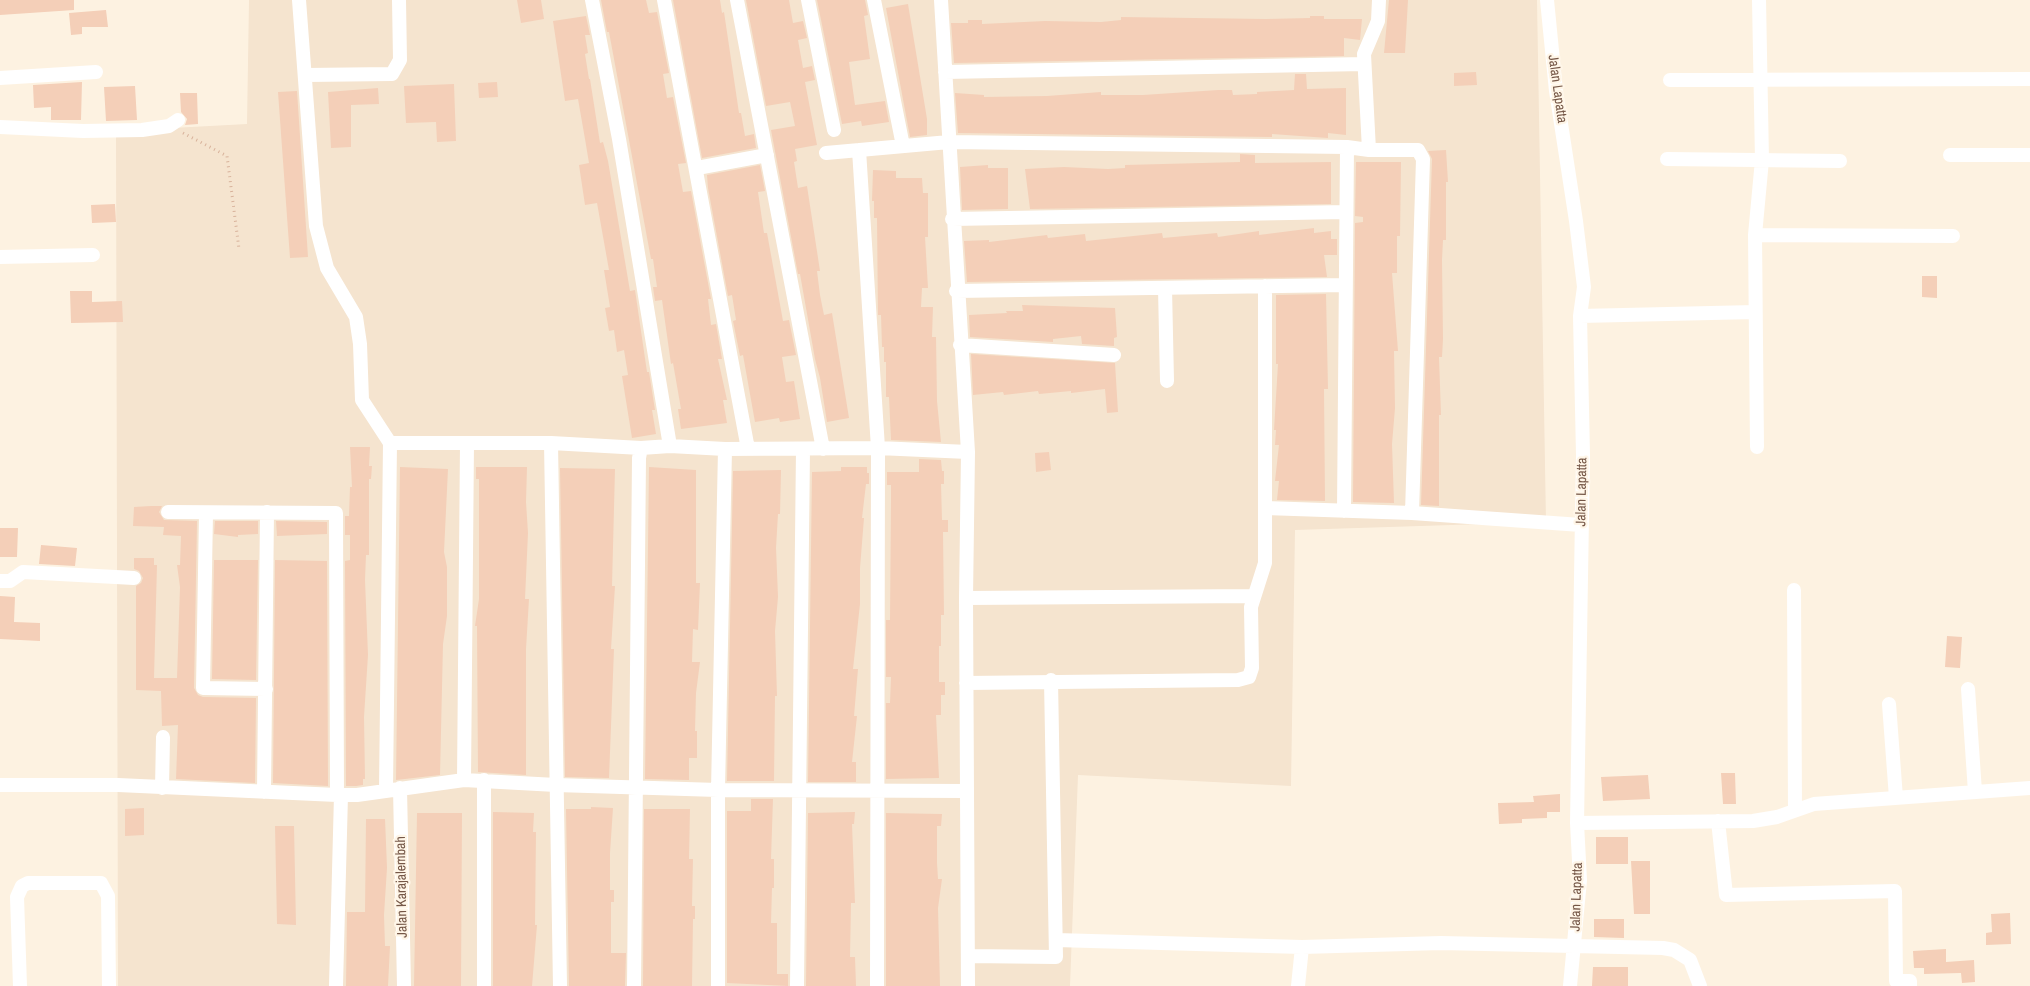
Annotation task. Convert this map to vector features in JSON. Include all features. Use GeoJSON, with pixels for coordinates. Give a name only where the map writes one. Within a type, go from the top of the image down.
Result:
{"type":"FeatureCollection","features":[{"type":"Feature","properties":{"kind":"street"},"geometry":{"type":"LineString","coordinates":[[299,0],[316,226],[328,268],[356,316],[360,344],[364,406],[390,443],[386,790]]}},
{"type":"Feature","properties":{"kind":"street"},"geometry":{"type":"LineString","coordinates":[[306,75],[392,74],[400,60],[399,0]]}},
{"type":"Feature","properties":{"kind":"street"},"geometry":{"type":"LineString","coordinates":[[592,0],[619,139],[670,446]]}},
{"type":"Feature","properties":{"kind":"street"},"geometry":{"type":"LineString","coordinates":[[664,0],[697,168],[748,449]]}},
{"type":"Feature","properties":{"kind":"street"},"geometry":{"type":"LineString","coordinates":[[737,0],[822,449]]}},
{"type":"Feature","properties":{"kind":"street"},"geometry":{"type":"LineString","coordinates":[[808,0],[834,130]]}},
{"type":"Feature","properties":{"kind":"street"},"geometry":{"type":"LineString","coordinates":[[874,0],[903,146]]}},
{"type":"Feature","properties":{"kind":"street"},"geometry":{"type":"LineString","coordinates":[[950,0],[940,0],[956,291],[968,452],[966,598],[968,986]]}},
{"type":"Feature","properties":{"kind":"street"},"geometry":{"type":"LineString","coordinates":[[1369,150],[1364,54],[1378,21],[1379,0]]}},
{"type":"Feature","properties":{"kind":"street","name":"Jalan Lapatta"},"geometry":{"type":"LineString","coordinates":[[1548,0],[1556,91],[1584,287],[1580,316],[1583,455],[1577,823],[1580,880],[1570,986]]}},
{"type":"Feature","properties":{"kind":"street"},"geometry":{"type":"LineString","coordinates":[[1758,447],[1755,235],[1762,160],[1759,0]]}},
{"type":"Feature","properties":{"kind":"street"},"geometry":{"type":"LineString","coordinates":[[945,72],[1364,64]]}},
{"type":"Feature","properties":{"kind":"street"},"geometry":{"type":"LineString","coordinates":[[0,78],[96,72]]}},
{"type":"Feature","properties":{"kind":"street"},"geometry":{"type":"LineString","coordinates":[[1670,80],[2030,79]]}},
{"type":"Feature","properties":{"kind":"street"},"geometry":{"type":"LineString","coordinates":[[0,127],[83,131],[142,130],[174,123]]}},
{"type":"Feature","properties":{"kind":"street"},"geometry":{"type":"LineString","coordinates":[[826,153],[949,142],[1348,147],[1369,150],[1416,150],[1423,160],[1412,513]]}},
{"type":"Feature","properties":{"kind":"street"},"geometry":{"type":"LineString","coordinates":[[1344,511],[1348,147]]}},
{"type":"Feature","properties":{"kind":"street"},"geometry":{"type":"LineString","coordinates":[[859,150],[878,448],[877,986]]}},
{"type":"Feature","properties":{"kind":"street"},"geometry":{"type":"LineString","coordinates":[[697,168],[767,155]]}},
{"type":"Feature","properties":{"kind":"street"},"geometry":{"type":"LineString","coordinates":[[1950,155],[2030,155]]}},
{"type":"Feature","properties":{"kind":"street"},"geometry":{"type":"LineString","coordinates":[[1667,159],[1840,161]]}},
{"type":"Feature","properties":{"kind":"street"},"geometry":{"type":"LineString","coordinates":[[952,219],[1346,212]]}},
{"type":"Feature","properties":{"kind":"street"},"geometry":{"type":"LineString","coordinates":[[1755,235],[1953,236]]}},
{"type":"Feature","properties":{"kind":"street"},"geometry":{"type":"LineString","coordinates":[[0,257],[93,255]]}},
{"type":"Feature","properties":{"kind":"street"},"geometry":{"type":"LineString","coordinates":[[956,291],[1345,285]]}},
{"type":"Feature","properties":{"kind":"street"},"geometry":{"type":"LineString","coordinates":[[966,683],[1051,680],[1238,680],[1249,677],[1252,668],[1250,618],[1254,596],[1265,563],[1265,286]]}},
{"type":"Feature","properties":{"kind":"street"},"geometry":{"type":"LineString","coordinates":[[1165,288],[1167,381]]}},
{"type":"Feature","properties":{"kind":"street"},"geometry":{"type":"LineString","coordinates":[[1580,316],[1755,312]]}},
{"type":"Feature","properties":{"kind":"street"},"geometry":{"type":"LineString","coordinates":[[960,345],[1114,355]]}},
{"type":"Feature","properties":{"kind":"street"},"geometry":{"type":"LineString","coordinates":[[390,443],[551,443],[641,448],[670,446],[725,449],[878,448],[968,452]]}},
{"type":"Feature","properties":{"kind":"street"},"geometry":{"type":"LineString","coordinates":[[464,780],[467,443]]}},
{"type":"Feature","properties":{"kind":"street"},"geometry":{"type":"LineString","coordinates":[[551,443],[560,986]]}},
{"type":"Feature","properties":{"kind":"street"},"geometry":{"type":"LineString","coordinates":[[634,986],[638,458],[641,448]]}},
{"type":"Feature","properties":{"kind":"street"},"geometry":{"type":"LineString","coordinates":[[718,986],[718,790],[725,449]]}},
{"type":"Feature","properties":{"kind":"street"},"geometry":{"type":"LineString","coordinates":[[797,986],[803,449]]}},
{"type":"Feature","properties":{"kind":"street"},"geometry":{"type":"LineString","coordinates":[[1265,508],[1412,513],[1581,525]]}},
{"type":"Feature","properties":{"kind":"street"},"geometry":{"type":"LineString","coordinates":[[168,512],[336,513],[339,795],[336,986]]}},
{"type":"Feature","properties":{"kind":"street"},"geometry":{"type":"LineString","coordinates":[[264,792],[267,512]]}},
{"type":"Feature","properties":{"kind":"street"},"geometry":{"type":"LineString","coordinates":[[206,513],[203,688],[266,689]]}},
{"type":"Feature","properties":{"kind":"street"},"geometry":{"type":"LineString","coordinates":[[0,581],[10,581],[23,572],[134,578]]}},
{"type":"Feature","properties":{"kind":"street"},"geometry":{"type":"LineString","coordinates":[[1794,590],[1795,810]]}},
{"type":"Feature","properties":{"kind":"street"},"geometry":{"type":"LineString","coordinates":[[966,598],[1254,596]]}},
{"type":"Feature","properties":{"kind":"street"},"geometry":{"type":"LineString","coordinates":[[968,956],[1054,958],[1056,954],[1051,680]]}},
{"type":"Feature","properties":{"kind":"street"},"geometry":{"type":"LineString","coordinates":[[1968,689],[1975,792]]}},
{"type":"Feature","properties":{"kind":"street"},"geometry":{"type":"LineString","coordinates":[[1889,704],[1896,798]]}},
{"type":"Feature","properties":{"kind":"street"},"geometry":{"type":"LineString","coordinates":[[162,788],[163,738]]}},
{"type":"Feature","properties":{"kind":"street"},"geometry":{"type":"LineString","coordinates":[[0,785],[162,788],[339,795],[464,780],[484,780],[556,785],[718,790],[967,791]]}},
{"type":"Feature","properties":{"kind":"street"},"geometry":{"type":"LineString","coordinates":[[484,780],[484,986]]}},
{"type":"Feature","properties":{"kind":"street","name":"Jalan Karajalembah"},"geometry":{"type":"LineString","coordinates":[[400,788],[404,986]]}},
{"type":"Feature","properties":{"kind":"street"},"geometry":{"type":"LineString","coordinates":[[1577,823],[1718,821],[1777,818],[1814,804],[2030,788]]}},
{"type":"Feature","properties":{"kind":"street"},"geometry":{"type":"LineString","coordinates":[[1718,821],[1726,895],[1895,891],[1896,981],[1910,981],[1910,986]]}},
{"type":"Feature","properties":{"kind":"street"},"geometry":{"type":"LineString","coordinates":[[20,986],[17,897],[22,886],[28,883],[93,883],[101,884],[104,887],[109,902],[108,986]]}},
{"type":"Feature","properties":{"kind":"street"},"geometry":{"type":"LineString","coordinates":[[1056,940],[1302,947],[1441,942],[1674,950],[1690,960],[1700,986]]}},
{"type":"Feature","properties":{"kind":"street"},"geometry":{"type":"LineString","coordinates":[[1298,986],[1302,947]]}},
{"type":"Feature","properties":{"kind":"path"},"geometry":{"type":"LineString","coordinates":[[174,123],[227,156],[238,249]]}},
{"type":"Feature","properties":{"kind":"shaded area"},"geometry":{"type":"Polygon","coordinates":[[[249,0],[1537,0],[1546,522],[1295,530],[1291,786],[1078,775],[1070,986],[118,986],[116,131],[247,124],[249,0]]]}},
{"type":"Feature","properties":{"kind":"building"},"geometry":{"type":"Polygon","coordinates":[[[0,0],[74,0],[74,10],[0,15],[0,0]]]}},
{"type":"Feature","properties":{"kind":"building"},"geometry":{"type":"Polygon","coordinates":[[[517,0],[541,0],[544,19],[521,23],[517,0]]]}},
{"type":"Feature","properties":{"kind":"building"},"geometry":{"type":"Polygon","coordinates":[[[601,0],[646,0],[649,13],[657,12],[669,73],[663,74],[667,98],[673,97],[686,163],[678,164],[683,192],[691,191],[711,299],[708,299],[711,325],[716,324],[722,359],[718,359],[727,400],[723,400],[727,423],[681,429],[678,409],[681,409],[673,363],[671,364],[662,300],[655,301],[653,287],[657,287],[653,259],[651,259],[609,32],[607,32],[601,0]]]}},
{"type":"Feature","properties":{"kind":"building"},"geometry":{"type":"Polygon","coordinates":[[[673,0],[720,0],[722,13],[724,12],[739,113],[741,113],[745,136],[754,134],[756,148],[702,158],[673,0]]]}},
{"type":"Feature","properties":{"kind":"building"},"geometry":{"type":"Polygon","coordinates":[[[746,0],[789,0],[793,23],[803,21],[807,38],[798,40],[803,68],[812,66],[815,80],[805,82],[817,145],[795,149],[797,161],[794,162],[798,188],[807,186],[820,271],[817,271],[820,295],[824,315],[832,313],[849,418],[827,422],[771,130],[795,126],[790,102],[766,106],[746,0]]]}},
{"type":"Feature","properties":{"kind":"building"},"geometry":{"type":"Polygon","coordinates":[[[817,0],[865,0],[868,15],[864,16],[870,59],[849,62],[855,105],[885,101],[889,122],[862,126],[861,121],[842,124],[817,0]]]}},
{"type":"Feature","properties":{"kind":"building"},"geometry":{"type":"Polygon","coordinates":[[[1389,0],[1408,0],[1405,53],[1384,53],[1389,0]]]}},
{"type":"Feature","properties":{"kind":"building"},"geometry":{"type":"Polygon","coordinates":[[[908,4],[927,119],[927,135],[910,137],[886,8],[908,4]]]}},
{"type":"Feature","properties":{"kind":"building"},"geometry":{"type":"Polygon","coordinates":[[[106,10],[108,27],[82,27],[82,34],[71,35],[69,13],[106,10]]]}},
{"type":"Feature","properties":{"kind":"building"},"geometry":{"type":"Polygon","coordinates":[[[586,16],[590,35],[585,35],[588,53],[585,54],[600,143],[603,142],[608,161],[630,291],[635,290],[647,372],[649,372],[655,410],[652,410],[656,434],[632,438],[622,376],[628,375],[624,350],[617,352],[614,330],[609,331],[605,308],[610,307],[604,270],[609,270],[597,203],[585,205],[579,165],[589,163],[578,99],[565,101],[553,21],[586,16]]]}},
{"type":"Feature","properties":{"kind":"building"},"geometry":{"type":"Polygon","coordinates":[[[1310,16],[1324,16],[1324,19],[1362,19],[1360,40],[1344,38],[1344,56],[954,63],[951,23],[968,23],[968,20],[982,20],[982,24],[1045,21],[1101,22],[1121,20],[1121,17],[1266,19],[1310,18],[1310,16]]]}},
{"type":"Feature","properties":{"kind":"building"},"geometry":{"type":"Polygon","coordinates":[[[1476,72],[1477,85],[1454,86],[1454,73],[1476,72]]]}},
{"type":"Feature","properties":{"kind":"building"},"geometry":{"type":"Polygon","coordinates":[[[1295,74],[1306,74],[1307,89],[1346,88],[1346,135],[1328,133],[1328,138],[1272,134],[1272,137],[958,133],[955,93],[984,95],[984,97],[1047,96],[1101,92],[1101,95],[1143,95],[1232,90],[1233,95],[1257,94],[1257,92],[1294,90],[1295,74]]]}},
{"type":"Feature","properties":{"kind":"building"},"geometry":{"type":"Polygon","coordinates":[[[82,82],[81,120],[51,120],[51,107],[34,108],[33,85],[82,82]]]}},
{"type":"Feature","properties":{"kind":"building"},"geometry":{"type":"Polygon","coordinates":[[[497,82],[498,97],[479,98],[478,83],[497,82]]]}},
{"type":"Feature","properties":{"kind":"building"},"geometry":{"type":"Polygon","coordinates":[[[454,84],[456,141],[437,142],[436,122],[406,123],[404,86],[454,84]]]}},
{"type":"Feature","properties":{"kind":"building"},"geometry":{"type":"Polygon","coordinates":[[[135,86],[137,120],[106,121],[104,87],[135,86]]]}},
{"type":"Feature","properties":{"kind":"building"},"geometry":{"type":"Polygon","coordinates":[[[378,88],[379,104],[351,105],[351,147],[331,148],[328,92],[378,88]]]}},
{"type":"Feature","properties":{"kind":"building"},"geometry":{"type":"Polygon","coordinates":[[[297,91],[308,257],[290,258],[278,92],[297,91]]]}},
{"type":"Feature","properties":{"kind":"building"},"geometry":{"type":"Polygon","coordinates":[[[180,93],[197,93],[198,124],[185,125],[187,119],[181,112],[180,93]]]}},
{"type":"Feature","properties":{"kind":"building"},"geometry":{"type":"Polygon","coordinates":[[[1446,150],[1448,182],[1446,182],[1446,240],[1443,240],[1442,260],[1443,339],[1442,357],[1439,357],[1441,415],[1439,415],[1439,506],[1421,505],[1432,159],[1428,151],[1446,150]]]}},
{"type":"Feature","properties":{"kind":"building"},"geometry":{"type":"Polygon","coordinates":[[[1240,154],[1255,155],[1255,163],[1331,162],[1331,204],[1030,209],[1025,169],[1064,167],[1108,169],[1125,168],[1125,165],[1240,162],[1240,154]]]}},
{"type":"Feature","properties":{"kind":"building"},"geometry":{"type":"Polygon","coordinates":[[[1356,162],[1401,162],[1400,236],[1397,236],[1397,273],[1392,273],[1398,351],[1394,351],[1395,408],[1392,444],[1394,503],[1353,502],[1355,223],[1363,222],[1363,217],[1355,216],[1356,162]]]}},
{"type":"Feature","properties":{"kind":"building"},"geometry":{"type":"Polygon","coordinates":[[[760,165],[765,191],[758,192],[764,233],[767,233],[783,321],[789,320],[796,355],[782,357],[786,382],[794,381],[800,419],[780,422],[779,418],[755,422],[743,355],[740,356],[733,321],[736,320],[732,295],[728,296],[708,188],[707,175],[760,165]]]}},
{"type":"Feature","properties":{"kind":"building"},"geometry":{"type":"Polygon","coordinates":[[[988,165],[988,168],[1008,168],[1008,209],[962,210],[960,167],[988,165]]]}},
{"type":"Feature","properties":{"kind":"building"},"geometry":{"type":"Polygon","coordinates":[[[873,170],[896,171],[896,178],[922,178],[923,193],[928,193],[928,237],[925,237],[928,288],[922,288],[921,307],[933,307],[932,337],[936,337],[937,401],[941,442],[891,440],[889,397],[886,397],[886,362],[884,362],[884,347],[882,347],[881,315],[878,315],[877,218],[874,218],[874,201],[872,201],[873,170]]]}},
{"type":"Feature","properties":{"kind":"building"},"geometry":{"type":"Polygon","coordinates":[[[115,204],[116,222],[92,223],[91,205],[115,204]]]}},
{"type":"Feature","properties":{"kind":"building"},"geometry":{"type":"Polygon","coordinates":[[[1314,228],[1314,233],[1331,231],[1331,239],[1337,239],[1337,255],[1324,255],[1327,277],[967,282],[964,241],[989,240],[989,242],[1047,235],[1048,238],[1085,234],[1086,241],[1162,233],[1163,238],[1217,233],[1218,237],[1259,231],[1259,235],[1314,228]]]}},
{"type":"Feature","properties":{"kind":"building"},"geometry":{"type":"Polygon","coordinates":[[[1922,276],[1937,276],[1937,298],[1922,297],[1922,276]]]}},
{"type":"Feature","properties":{"kind":"building"},"geometry":{"type":"Polygon","coordinates":[[[70,291],[92,291],[92,302],[122,301],[123,322],[71,323],[70,291]]]}},
{"type":"Feature","properties":{"kind":"building"},"geometry":{"type":"Polygon","coordinates":[[[1326,294],[1328,389],[1324,389],[1325,501],[1277,500],[1279,481],[1275,481],[1279,445],[1275,445],[1276,430],[1274,430],[1278,364],[1276,364],[1276,295],[1326,294]]]}},
{"type":"Feature","properties":{"kind":"building"},"geometry":{"type":"Polygon","coordinates":[[[1022,305],[1115,308],[1117,337],[1114,338],[1114,346],[1082,344],[1081,336],[1053,339],[1053,342],[970,337],[969,315],[1023,311],[1022,305]]]}},
{"type":"Feature","properties":{"kind":"building"},"geometry":{"type":"Polygon","coordinates":[[[971,354],[1115,363],[1118,412],[1107,413],[1105,389],[1071,393],[1071,391],[1039,394],[1038,391],[1004,395],[1003,392],[973,395],[971,354]]]}},
{"type":"Feature","properties":{"kind":"building"},"geometry":{"type":"Polygon","coordinates":[[[350,447],[370,447],[369,466],[372,466],[371,479],[369,479],[369,555],[366,555],[365,580],[368,655],[364,717],[365,779],[363,779],[363,785],[356,786],[346,786],[345,561],[350,560],[350,535],[345,535],[345,516],[349,516],[350,487],[352,487],[350,447]]]}},
{"type":"Feature","properties":{"kind":"building"},"geometry":{"type":"Polygon","coordinates":[[[1049,452],[1051,470],[1036,472],[1035,453],[1049,452]]]}},
{"type":"Feature","properties":{"kind":"building"},"geometry":{"type":"Polygon","coordinates":[[[919,459],[941,460],[942,471],[944,471],[944,484],[941,484],[942,520],[948,520],[948,532],[943,532],[944,615],[941,615],[941,646],[939,646],[939,682],[945,682],[945,695],[941,695],[941,715],[936,715],[939,778],[886,779],[886,703],[890,703],[891,677],[886,677],[886,620],[890,620],[891,501],[891,485],[887,485],[887,472],[919,472],[919,459]]]}},
{"type":"Feature","properties":{"kind":"building"},"geometry":{"type":"Polygon","coordinates":[[[400,467],[448,469],[444,552],[447,567],[447,616],[443,644],[440,775],[396,780],[400,467]]]}},
{"type":"Feature","properties":{"kind":"building"},"geometry":{"type":"Polygon","coordinates":[[[476,467],[527,467],[526,502],[528,533],[525,599],[529,599],[526,649],[526,775],[478,772],[477,626],[475,626],[479,599],[479,479],[476,479],[476,467]]]}},
{"type":"Feature","properties":{"kind":"building"},"geometry":{"type":"Polygon","coordinates":[[[649,467],[696,470],[696,583],[700,583],[698,630],[693,629],[692,662],[700,662],[696,693],[695,731],[697,731],[697,758],[689,758],[689,780],[645,779],[649,467]]]}},
{"type":"Feature","properties":{"kind":"building"},"geometry":{"type":"Polygon","coordinates":[[[841,467],[867,467],[867,473],[869,473],[869,484],[866,484],[862,518],[864,518],[860,568],[860,604],[853,669],[858,669],[854,716],[857,716],[852,762],[856,762],[856,782],[808,782],[812,472],[841,471],[841,467]]]}},
{"type":"Feature","properties":{"kind":"building"},"geometry":{"type":"Polygon","coordinates":[[[560,468],[615,469],[612,586],[615,586],[611,649],[614,649],[609,778],[565,777],[560,468]]]}},
{"type":"Feature","properties":{"kind":"building"},"geometry":{"type":"Polygon","coordinates":[[[781,470],[780,514],[778,514],[776,548],[778,597],[775,631],[777,696],[775,696],[774,781],[727,781],[733,471],[781,470]]]}},
{"type":"Feature","properties":{"kind":"building"},"geometry":{"type":"Polygon","coordinates":[[[162,506],[159,512],[164,520],[197,521],[194,688],[198,695],[203,697],[256,698],[255,783],[176,779],[178,725],[162,726],[161,691],[136,690],[136,586],[141,583],[143,578],[139,571],[134,569],[134,558],[154,558],[154,565],[157,565],[154,678],[177,678],[180,587],[177,565],[180,565],[181,536],[163,535],[164,527],[133,526],[134,507],[162,506]]]}},
{"type":"Feature","properties":{"kind":"building"},"geometry":{"type":"Polygon","coordinates":[[[215,521],[258,521],[258,534],[238,535],[238,537],[214,534],[215,521]]]}},
{"type":"Feature","properties":{"kind":"building"},"geometry":{"type":"Polygon","coordinates":[[[276,521],[327,522],[327,534],[277,536],[276,521]]]}},
{"type":"Feature","properties":{"kind":"building"},"geometry":{"type":"Polygon","coordinates":[[[0,528],[18,528],[17,557],[0,557],[0,528]]]}},
{"type":"Feature","properties":{"kind":"building"},"geometry":{"type":"Polygon","coordinates":[[[41,545],[77,548],[75,566],[39,564],[41,545]]]}},
{"type":"Feature","properties":{"kind":"building"},"geometry":{"type":"Polygon","coordinates":[[[214,560],[258,560],[256,680],[212,679],[214,560]]]}},
{"type":"Feature","properties":{"kind":"building"},"geometry":{"type":"Polygon","coordinates":[[[275,560],[327,561],[328,786],[273,783],[275,560]]]}},
{"type":"Feature","properties":{"kind":"building"},"geometry":{"type":"Polygon","coordinates":[[[0,596],[15,597],[14,622],[40,623],[40,641],[0,639],[0,596]]]}},
{"type":"Feature","properties":{"kind":"building"},"geometry":{"type":"Polygon","coordinates":[[[1947,636],[1962,637],[1960,668],[1945,667],[1947,636]]]}},
{"type":"Feature","properties":{"kind":"building"},"geometry":{"type":"Polygon","coordinates":[[[1721,773],[1735,773],[1736,804],[1723,804],[1721,773]]]}},
{"type":"Feature","properties":{"kind":"building"},"geometry":{"type":"Polygon","coordinates":[[[1648,775],[1650,799],[1603,801],[1601,777],[1648,775]]]}},
{"type":"Feature","properties":{"kind":"building"},"geometry":{"type":"Polygon","coordinates":[[[1560,794],[1560,812],[1547,812],[1547,818],[1522,819],[1522,823],[1499,824],[1498,803],[1534,802],[1533,796],[1560,794]]]}},
{"type":"Feature","properties":{"kind":"building"},"geometry":{"type":"Polygon","coordinates":[[[751,799],[773,799],[771,859],[774,859],[774,888],[772,888],[771,923],[777,923],[777,974],[788,974],[788,986],[727,983],[727,811],[751,811],[751,799]]]}},
{"type":"Feature","properties":{"kind":"building"},"geometry":{"type":"Polygon","coordinates":[[[591,807],[613,808],[610,853],[610,890],[614,890],[614,902],[611,902],[611,953],[626,953],[625,986],[569,986],[566,809],[591,809],[591,807]]]}},
{"type":"Feature","properties":{"kind":"building"},"geometry":{"type":"Polygon","coordinates":[[[144,808],[144,835],[125,836],[125,809],[144,808]]]}},
{"type":"Feature","properties":{"kind":"building"},"geometry":{"type":"Polygon","coordinates":[[[644,809],[690,809],[689,859],[693,859],[692,906],[695,906],[695,919],[693,919],[692,986],[643,986],[644,809]]]}},
{"type":"Feature","properties":{"kind":"building"},"geometry":{"type":"Polygon","coordinates":[[[493,812],[534,813],[533,832],[536,832],[535,925],[537,925],[532,986],[493,986],[493,812]]]}},
{"type":"Feature","properties":{"kind":"building"},"geometry":{"type":"Polygon","coordinates":[[[855,812],[854,824],[852,824],[855,903],[851,903],[850,957],[855,957],[856,986],[806,986],[808,813],[855,812]]]}},
{"type":"Feature","properties":{"kind":"building"},"geometry":{"type":"Polygon","coordinates":[[[417,813],[462,813],[461,986],[414,986],[417,813]]]}},
{"type":"Feature","properties":{"kind":"building"},"geometry":{"type":"Polygon","coordinates":[[[886,813],[942,814],[941,826],[937,826],[938,879],[942,879],[938,908],[940,986],[886,986],[886,813]]]}},
{"type":"Feature","properties":{"kind":"building"},"geometry":{"type":"Polygon","coordinates":[[[366,819],[385,819],[387,868],[384,915],[385,946],[390,946],[388,986],[346,986],[347,912],[365,912],[366,819]]]}},
{"type":"Feature","properties":{"kind":"building"},"geometry":{"type":"Polygon","coordinates":[[[275,826],[294,826],[296,925],[277,924],[275,826]]]}},
{"type":"Feature","properties":{"kind":"building"},"geometry":{"type":"Polygon","coordinates":[[[1596,837],[1628,837],[1628,864],[1596,864],[1596,837]]]}},
{"type":"Feature","properties":{"kind":"building"},"geometry":{"type":"Polygon","coordinates":[[[1631,861],[1650,861],[1650,914],[1634,914],[1631,861]]]}},
{"type":"Feature","properties":{"kind":"building"},"geometry":{"type":"Polygon","coordinates":[[[2010,913],[2011,944],[1986,945],[1986,933],[1992,932],[1991,914],[2010,913]]]}},
{"type":"Feature","properties":{"kind":"building"},"geometry":{"type":"Polygon","coordinates":[[[1594,919],[1624,919],[1624,938],[1594,937],[1594,919]]]}},
{"type":"Feature","properties":{"kind":"building"},"geometry":{"type":"Polygon","coordinates":[[[1946,949],[1946,962],[1974,960],[1975,982],[1962,983],[1961,973],[1924,974],[1924,968],[1914,968],[1913,951],[1946,949]]]}},
{"type":"Feature","properties":{"kind":"building"},"geometry":{"type":"Polygon","coordinates":[[[1593,967],[1628,967],[1628,986],[1592,986],[1593,967]]]}}]}
